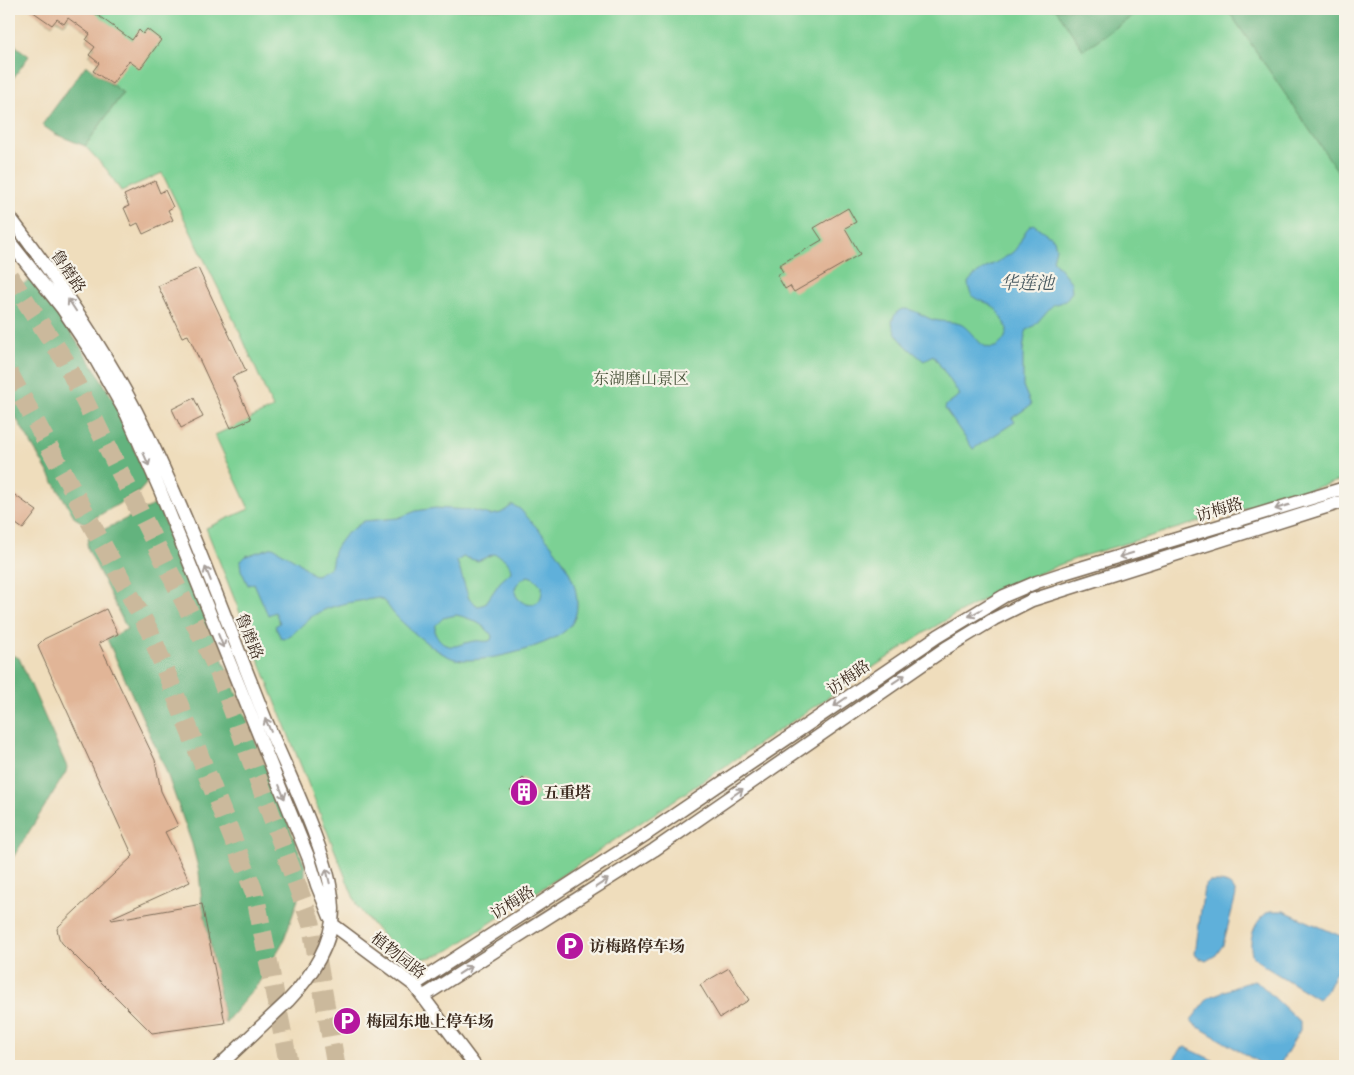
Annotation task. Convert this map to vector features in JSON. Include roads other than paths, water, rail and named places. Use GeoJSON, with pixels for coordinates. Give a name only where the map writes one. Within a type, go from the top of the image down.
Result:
{"type":"FeatureCollection","features":[{"type":"Feature","properties":{"kind":"street","name":"鲁磨路"},"geometry":{"type":"LineString","coordinates":[[9,216],[60,286],[115,373],[136,412],[180,504],[325,862],[332,892],[332,924],[322,953],[298,991],[219,1066]]}},
{"type":"Feature","properties":{"kind":"street"},"geometry":{"type":"LineString","coordinates":[[9,241],[62,308],[92,353],[127,415],[160,490],[305,850],[316,885],[332,924]]}},
{"type":"Feature","properties":{"kind":"street","name":"访梅路"},"geometry":{"type":"LineString","coordinates":[[414,985],[645,835],[938,636],[1004,596],[1037,582],[1345,488]]}},
{"type":"Feature","properties":{"kind":"street"},"geometry":{"type":"LineString","coordinates":[[1309,499],[1313,511]]}},
{"type":"Feature","properties":{"kind":"street","name":"访梅路"},"geometry":{"type":"LineString","coordinates":[[424,996],[654,850],[946,648],[994,619],[1032,600],[1345,501]]}},
{"type":"Feature","properties":{"kind":"street"},"geometry":{"type":"LineString","coordinates":[[938,636],[946,648]]}},
{"type":"Feature","properties":{"kind":"street","name":"植物园路"},"geometry":{"type":"LineString","coordinates":[[332,924],[414,985],[475,1066]]}},
{"type":"Feature","properties":{"kind":"water","name":"华莲池"},"geometry":{"type":"Polygon","coordinates":[[[1033,224],[1054,239],[1056,248],[1053,260],[1071,282],[1072,292],[1065,301],[1053,305],[1035,325],[1027,330],[1025,335],[1023,386],[1031,405],[1012,418],[1015,422],[973,449],[945,409],[946,405],[960,395],[933,355],[924,361],[900,339],[893,328],[892,322],[899,310],[910,310],[933,320],[960,324],[978,341],[988,347],[1000,344],[1004,340],[1007,331],[1004,322],[994,307],[978,300],[971,294],[968,283],[976,275],[1013,252],[1033,224]]]}},
{"type":"Feature","properties":{"kind":"water"},"geometry":{"type":"Polygon","coordinates":[[[513,505],[520,509],[548,541],[572,578],[576,591],[577,605],[573,621],[561,634],[538,645],[501,656],[462,660],[448,656],[416,635],[379,598],[344,604],[319,612],[284,639],[281,638],[275,626],[280,623],[275,612],[268,615],[254,583],[248,585],[241,570],[240,562],[246,556],[273,547],[316,575],[331,567],[334,551],[339,543],[345,535],[364,521],[398,518],[416,511],[435,508],[470,510],[491,515],[501,513],[513,505]],[[493,554],[478,561],[463,557],[457,561],[469,599],[478,606],[485,604],[500,582],[511,572],[505,560],[493,554]],[[528,576],[518,583],[515,590],[517,597],[522,602],[536,603],[541,597],[542,586],[534,578],[528,576]],[[456,615],[443,618],[435,626],[435,634],[445,644],[454,646],[475,641],[491,640],[492,636],[489,632],[471,620],[456,615]]]}},
{"type":"Feature","properties":{"kind":"water"},"geometry":{"type":"Polygon","coordinates":[[[1209,882],[1226,883],[1232,887],[1236,895],[1223,945],[1216,955],[1206,961],[1195,954],[1204,887],[1209,882]]]}},
{"type":"Feature","properties":{"kind":"water"},"geometry":{"type":"Polygon","coordinates":[[[1270,911],[1284,911],[1345,938],[1345,953],[1326,992],[1318,999],[1264,966],[1252,955],[1251,942],[1254,930],[1260,919],[1270,911]]]}},
{"type":"Feature","properties":{"kind":"water"},"geometry":{"type":"Polygon","coordinates":[[[1254,980],[1300,1022],[1300,1030],[1279,1066],[1265,1066],[1195,1025],[1191,1020],[1209,997],[1254,980]]]}},
{"type":"Feature","properties":{"kind":"water"},"geometry":{"type":"Polygon","coordinates":[[[1185,1047],[1225,1066],[1169,1066],[1181,1049],[1185,1047]]]}},
{"type":"Feature","properties":{"kind":"tunnel"},"geometry":{"type":"LineString","coordinates":[[9,276],[64,359],[217,668],[311,923],[336,1066]]}},
{"type":"Feature","properties":{"kind":"tunnel"},"geometry":{"type":"LineString","coordinates":[[9,373],[150,632],[255,894],[289,1066]]}},
{"type":"Feature","properties":{"kind":"place","name":"五重塔"},"geometry":{"type":"Point","coordinates":[524,792]}},
{"type":"Feature","properties":{"kind":"place","name":"访梅路停车场"},"geometry":{"type":"Point","coordinates":[570,946]}},
{"type":"Feature","properties":{"kind":"place","name":"梅园东地上停车场"},"geometry":{"type":"Point","coordinates":[347,1021]}},
{"type":"Feature","properties":{"kind":"park label","name":"东湖磨山景区"},"geometry":{"type":"Point","coordinates":[641,378]}}]}
